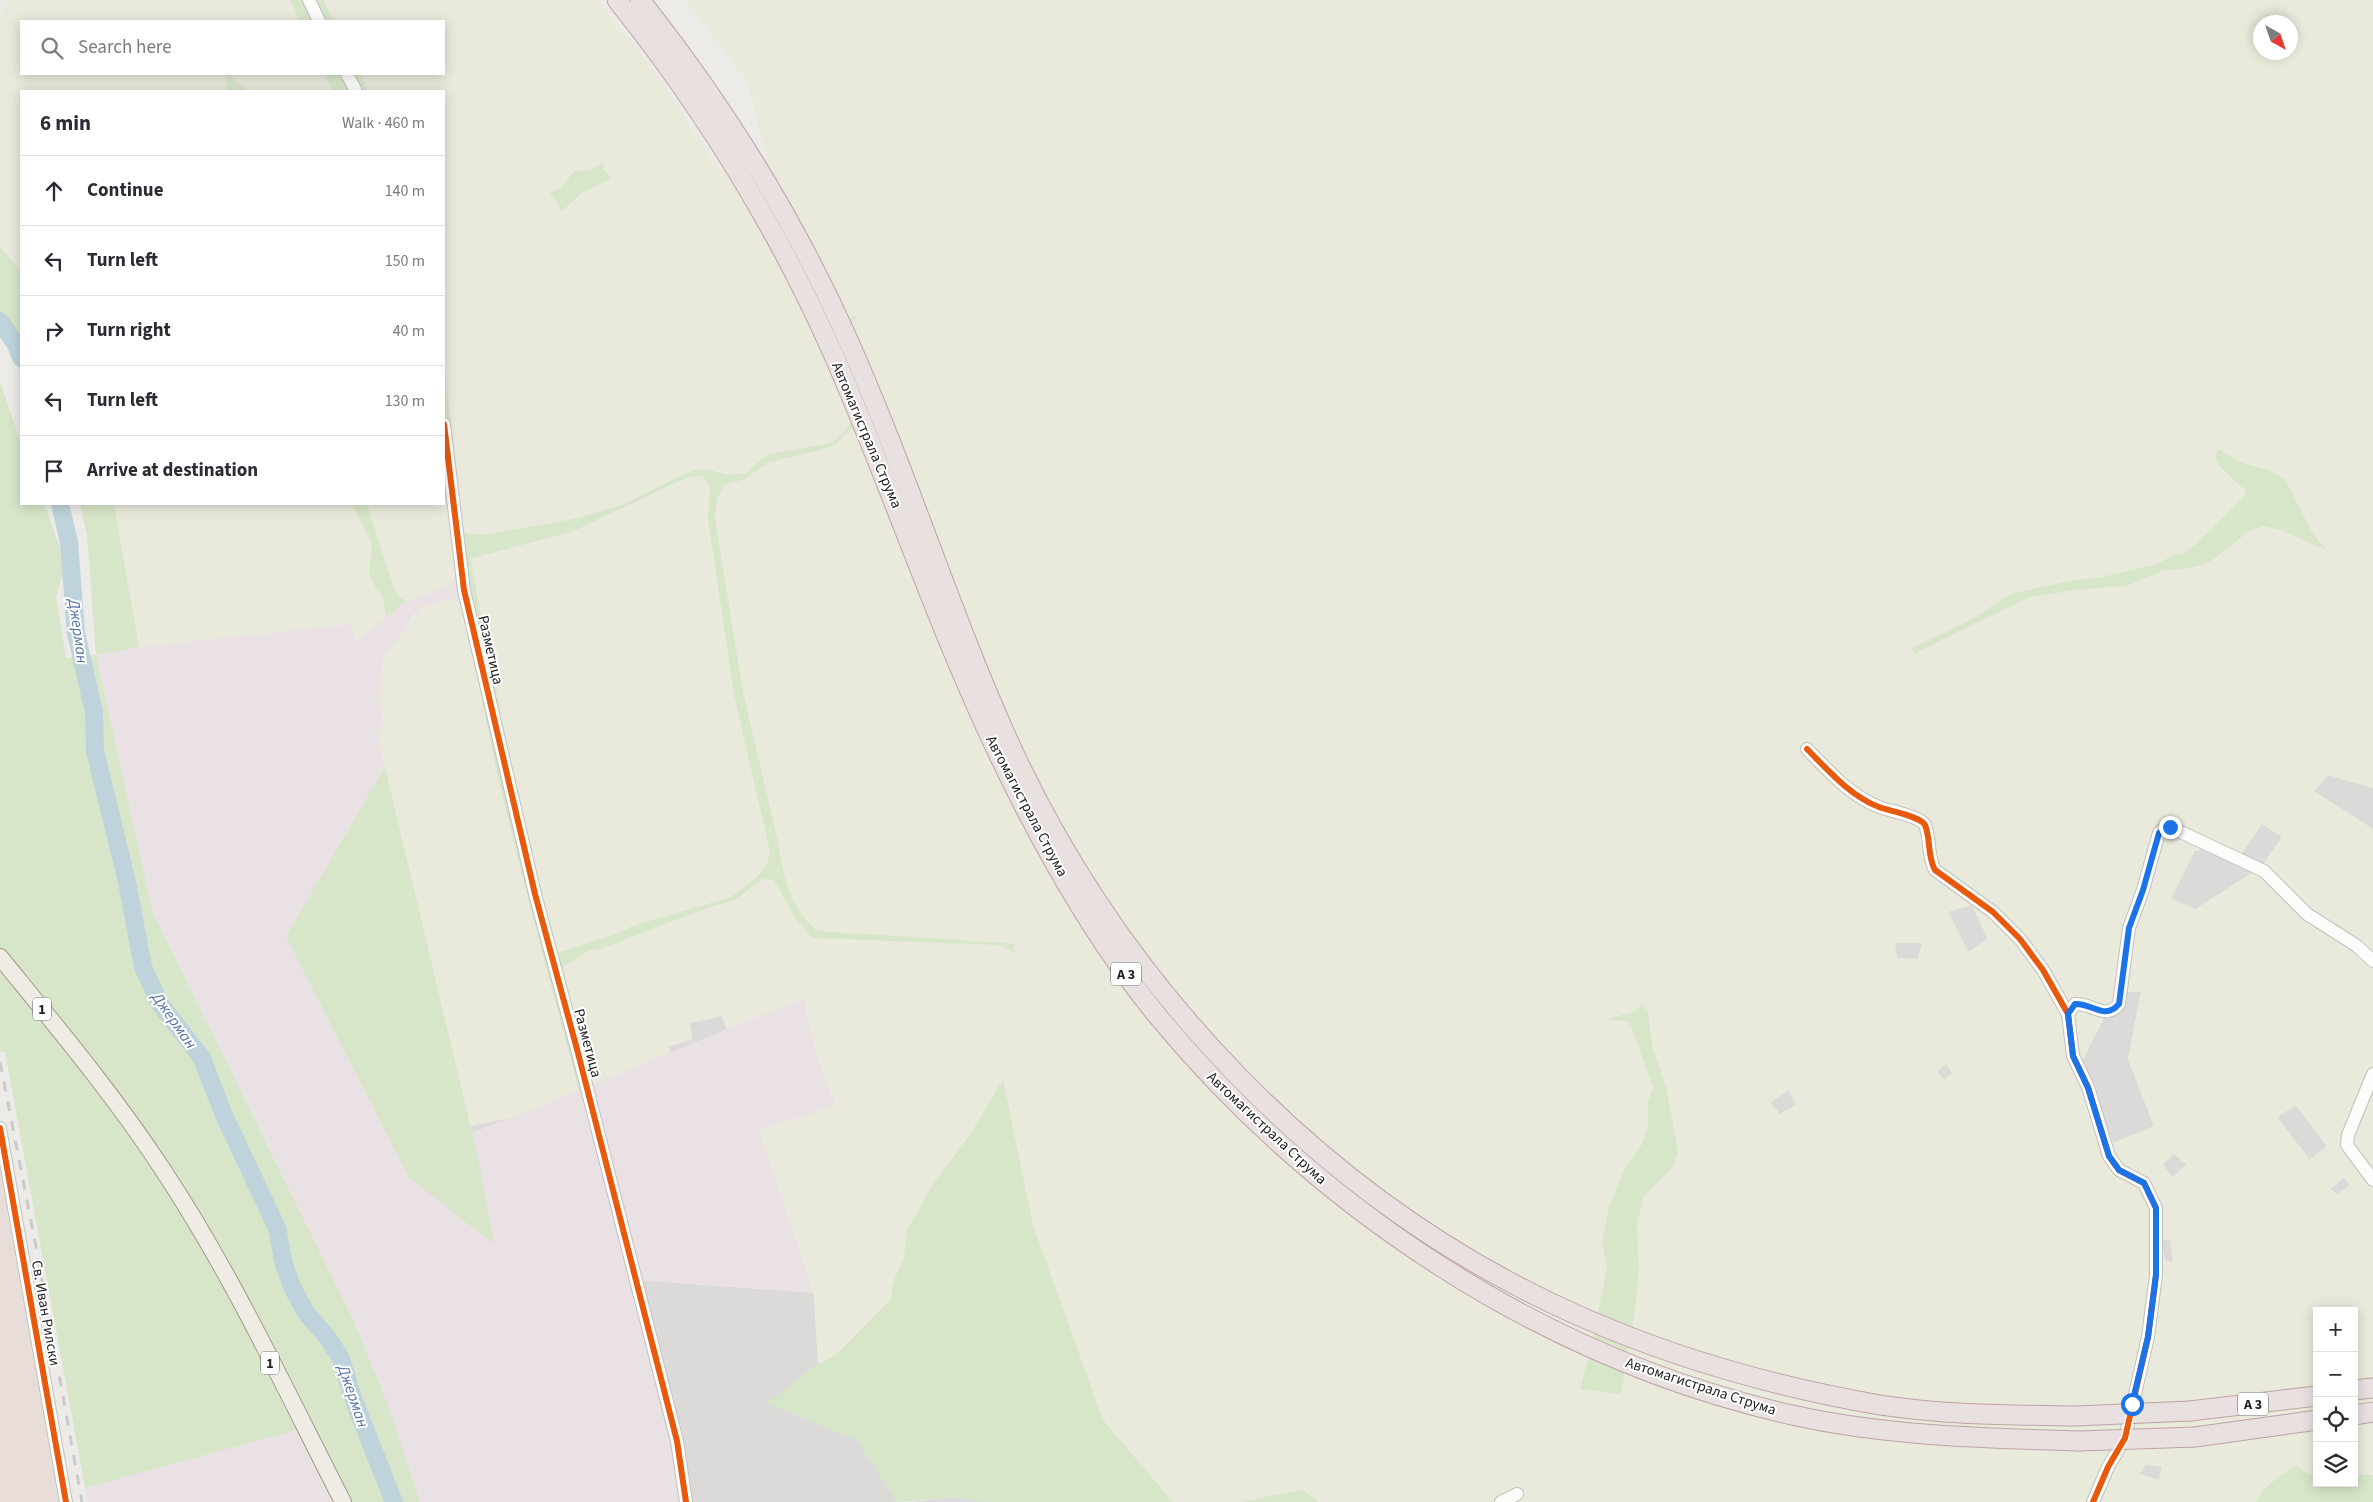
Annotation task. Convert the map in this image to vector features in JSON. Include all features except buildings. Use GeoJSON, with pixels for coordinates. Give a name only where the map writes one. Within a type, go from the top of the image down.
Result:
{"type":"FeatureCollection","features":[{"type":"Feature","properties":{"kind":"highway","name":"Автомагистрала Струма"},"geometry":{"type":"LineString","coordinates":[[617,0],[687,92],[735,168],[791,266],[829,345],[867,432],[971,693],[1030,817],[1096,931],[1152,1010],[1219,1087],[1322,1181],[1402,1242],[1486,1294],[1567,1336],[1636,1367],[1704,1390],[1792,1415],[1874,1428],[1942,1436],[2078,1441],[2195,1437],[2313,1421]]}},
{"type":"Feature","properties":{"kind":"highway","name":"Автомагистрала Струма"},"geometry":{"type":"LineString","coordinates":[[640,0],[678,49],[736,131],[807,254],[846,336],[872,398],[985,686],[1042,808],[1109,919],[1167,995],[1242,1079],[1287,1124],[1333,1164],[1414,1223],[1494,1273],[1575,1314],[1644,1342],[1711,1365],[1796,1388],[1884,1406],[2001,1415],[2076,1416],[2190,1411],[2313,1396]]}},
{"type":"Feature","properties":{"kind":"highway"},"geometry":{"type":"LineString","coordinates":[[2358,1390],[2373,1388]]}},
{"type":"Feature","properties":{"kind":"highway"},"geometry":{"type":"LineString","coordinates":[[2358,1414],[2373,1412]]}},
{"type":"Feature","properties":{"kind":"main road","name":"1"},"geometry":{"type":"LineString","coordinates":[[0,957],[84,1061],[163,1170],[214,1255],[343,1502]]}},
{"type":"Feature","properties":{"kind":"street"},"geometry":{"type":"LineString","coordinates":[[309,0],[319,20]]}},
{"type":"Feature","properties":{"kind":"street"},"geometry":{"type":"LineString","coordinates":[[348,75],[355,90]]}},
{"type":"Feature","properties":{"kind":"street","name":"Разметица"},"geometry":{"type":"LineString","coordinates":[[445,432],[464,590],[535,894],[583,1072],[677,1441],[686,1502]]}},
{"type":"Feature","properties":{"kind":"street"},"geometry":{"type":"LineString","coordinates":[[1806,749],[1840,783],[1877,806],[1918,819],[1924,825],[1930,861],[1935,870],[1993,912],[2020,939],[2043,970],[2068,1014],[2073,1056],[2088,1088],[2109,1156],[2119,1170],[2144,1183],[2156,1208],[2156,1275],[2148,1337],[2126,1438],[2108,1467],[2094,1502]]}},
{"type":"Feature","properties":{"kind":"street"},"geometry":{"type":"LineString","coordinates":[[2068,1014],[2075,1004],[2082,1004],[2107,1012],[2113,1012],[2119,1004],[2129,928],[2143,890],[2159,833],[2165,828],[2170,827],[2264,871],[2307,914],[2358,946],[2373,961]]}},
{"type":"Feature","properties":{"kind":"street"},"geometry":{"type":"LineString","coordinates":[[2373,1074],[2348,1135],[2347,1146],[2373,1180]]}},
{"type":"Feature","properties":{"kind":"street","name":"Св. Иван Рилски"},"geometry":{"type":"LineString","coordinates":[[0,1128],[66,1502]]}},
{"type":"Feature","properties":{"kind":"street"},"geometry":{"type":"LineString","coordinates":[[1501,1502],[1517,1494]]}},
{"type":"Feature","properties":{"kind":"shaded area"},"geometry":{"type":"Polygon","coordinates":[[[9,0],[290,0],[299,20],[20,20],[20,75],[227,75],[226,90],[20,90],[20,271],[0,246],[0,15],[9,0]]]}},
{"type":"Feature","properties":{"kind":"shaded area"},"geometry":{"type":"Polygon","coordinates":[[[323,0],[596,0],[641,52],[720,171],[766,158],[748,82],[685,0],[2373,0],[2373,788],[2328,775],[2314,791],[2373,830],[2373,1475],[2358,1475],[2358,1307],[2313,1307],[2313,1475],[2302,1471],[2297,1465],[2272,1481],[2256,1502],[1320,1502],[1303,1490],[1238,1502],[1173,1502],[1103,1421],[1033,1225],[1003,1080],[971,1133],[932,1186],[907,1230],[904,1258],[892,1285],[892,1298],[836,1355],[818,1364],[814,1293],[759,1130],[836,1106],[817,1056],[804,998],[727,1030],[722,1016],[690,1023],[693,1039],[669,1046],[670,1053],[591,1085],[560,969],[590,950],[603,948],[710,907],[735,900],[763,879],[774,880],[795,918],[812,938],[997,945],[1014,953],[1014,944],[819,931],[802,917],[785,880],[781,866],[778,841],[743,692],[715,519],[717,499],[724,485],[745,479],[769,462],[821,450],[845,438],[853,427],[855,414],[831,344],[833,336],[839,328],[850,323],[858,316],[837,325],[828,334],[827,346],[852,415],[849,426],[833,442],[767,455],[754,468],[737,475],[702,468],[687,473],[622,505],[573,519],[482,535],[464,533],[445,373],[445,90],[368,90],[360,75],[445,75],[445,20],[333,20],[323,0]],[[602,163],[592,170],[574,171],[562,187],[550,193],[562,211],[583,192],[611,179],[603,169],[602,163]],[[2218,449],[2215,457],[2219,466],[2245,490],[2245,495],[2184,554],[2174,555],[2157,564],[2098,578],[2073,580],[2011,594],[1968,621],[1913,648],[1914,653],[2027,598],[2075,590],[2126,586],[2163,571],[2195,567],[2211,561],[2248,532],[2263,526],[2281,530],[2313,545],[2325,548],[2313,534],[2285,479],[2268,470],[2243,463],[2218,449]],[[2262,824],[2241,855],[2217,847],[2195,851],[2171,898],[2195,909],[2261,867],[2282,837],[2262,824]],[[1972,905],[1948,912],[1968,952],[1988,940],[1972,905]],[[1895,943],[1897,958],[1918,959],[1922,943],[1895,943]],[[2118,991],[2081,1063],[2113,1143],[2154,1126],[2128,1059],[2141,992],[2118,991]],[[1642,1005],[1629,1015],[1616,1015],[1610,1019],[1626,1021],[1631,1026],[1653,1087],[1648,1103],[1648,1128],[1642,1144],[1625,1168],[1609,1206],[1602,1242],[1607,1267],[1592,1345],[1580,1388],[1621,1394],[1635,1311],[1639,1269],[1637,1224],[1644,1196],[1672,1168],[1678,1152],[1666,1086],[1652,1045],[1648,1013],[1642,1005]],[[1946,1064],[1937,1072],[1945,1080],[1953,1073],[1946,1064]],[[1789,1090],[1770,1102],[1780,1114],[1796,1105],[1789,1090]],[[2296,1105],[2277,1117],[2309,1160],[2327,1146],[2296,1105]],[[2174,1154],[2163,1164],[2172,1177],[2187,1165],[2174,1154]],[[2344,1177],[2330,1189],[2338,1194],[2350,1185],[2344,1177]],[[2170,1239],[2161,1241],[2165,1260],[2173,1262],[2170,1239]],[[2146,1464],[2139,1474],[2159,1480],[2162,1467],[2146,1464]]]}},
{"type":"Feature","properties":{"kind":"shaded area"},"geometry":{"type":"Polygon","coordinates":[[[229,75],[325,75],[332,90],[247,90],[229,75]]]}},
{"type":"Feature","properties":{"kind":"shaded area"},"geometry":{"type":"Polygon","coordinates":[[[445,471],[457,580],[450,585],[406,601],[398,595],[390,577],[367,505],[445,505],[445,471]]]}},
{"type":"Feature","properties":{"kind":"shaded area"},"geometry":{"type":"Polygon","coordinates":[[[701,476],[708,482],[710,490],[708,520],[717,591],[734,695],[770,852],[767,864],[759,875],[731,898],[632,926],[624,931],[557,954],[522,820],[470,559],[574,531],[688,477],[701,476]]]}},
{"type":"Feature","properties":{"kind":"shaded area"},"geometry":{"type":"Polygon","coordinates":[[[114,505],[353,505],[372,543],[369,574],[376,588],[383,596],[386,618],[356,642],[351,624],[139,647],[114,505]]]}},
{"type":"Feature","properties":{"kind":"shaded area"},"geometry":{"type":"Polygon","coordinates":[[[457,580],[463,608],[414,614],[398,641],[380,700],[383,717],[379,740],[385,767],[286,936],[493,1243],[472,1133],[804,998],[817,1056],[836,1106],[759,1131],[814,1293],[637,1280],[686,1502],[420,1502],[388,1405],[354,1320],[153,913],[96,655],[139,647],[351,624],[356,642],[406,601],[450,585],[457,580]]]}},
{"type":"Feature","properties":{"kind":"shaded area"},"geometry":{"type":"Polygon","coordinates":[[[447,599],[456,601],[463,608],[498,778],[579,1090],[514,1117],[470,1126],[379,740],[383,717],[380,700],[383,657],[409,626],[420,608],[447,599]]]}},
{"type":"Feature","properties":{"kind":"shaded area"},"geometry":{"type":"Polygon","coordinates":[[[2328,775],[2373,788],[2373,829],[2314,791],[2328,775]]]}},
{"type":"Feature","properties":{"kind":"shaded area"},"geometry":{"type":"Polygon","coordinates":[[[2262,824],[2282,837],[2261,867],[2195,910],[2171,898],[2195,851],[2217,847],[2262,824]]]}},
{"type":"Feature","properties":{"kind":"shaded area"},"geometry":{"type":"Polygon","coordinates":[[[1972,905],[1988,939],[1968,952],[1948,911],[1972,905]]]}},
{"type":"Feature","properties":{"kind":"shaded area"},"geometry":{"type":"Polygon","coordinates":[[[1894,943],[1922,943],[1918,959],[1897,958],[1894,943]]]}},
{"type":"Feature","properties":{"kind":"shaded area"},"geometry":{"type":"Polygon","coordinates":[[[2118,991],[2141,992],[2128,1059],[2154,1126],[2113,1143],[2081,1063],[2118,991]]]}},
{"type":"Feature","properties":{"kind":"shaded area"},"geometry":{"type":"Polygon","coordinates":[[[722,1016],[727,1030],[670,1053],[668,1047],[693,1039],[689,1023],[722,1016]]]}},
{"type":"Feature","properties":{"kind":"shaded area"},"geometry":{"type":"Polygon","coordinates":[[[1946,1064],[1953,1073],[1944,1080],[1937,1072],[1946,1064]]]}},
{"type":"Feature","properties":{"kind":"shaded area"},"geometry":{"type":"Polygon","coordinates":[[[1789,1090],[1796,1105],[1780,1114],[1770,1102],[1789,1090]]]}},
{"type":"Feature","properties":{"kind":"shaded area"},"geometry":{"type":"Polygon","coordinates":[[[2296,1105],[2327,1146],[2310,1160],[2277,1117],[2296,1105]]]}},
{"type":"Feature","properties":{"kind":"shaded area"},"geometry":{"type":"Polygon","coordinates":[[[514,1117],[472,1133],[470,1126],[514,1117]]]}},
{"type":"Feature","properties":{"kind":"shaded area"},"geometry":{"type":"Polygon","coordinates":[[[0,1146],[66,1502],[0,1502],[0,1146]]]}},
{"type":"Feature","properties":{"kind":"shaded area"},"geometry":{"type":"Polygon","coordinates":[[[2174,1153],[2187,1165],[2172,1177],[2163,1164],[2174,1153]]]}},
{"type":"Feature","properties":{"kind":"shaded area"},"geometry":{"type":"Polygon","coordinates":[[[2344,1177],[2350,1185],[2338,1194],[2330,1189],[2344,1177]]]}},
{"type":"Feature","properties":{"kind":"shaded area"},"geometry":{"type":"Polygon","coordinates":[[[2170,1238],[2173,1262],[2165,1261],[2161,1241],[2170,1238]]]}},
{"type":"Feature","properties":{"kind":"shaded area"},"geometry":{"type":"Polygon","coordinates":[[[636,1280],[814,1293],[818,1364],[768,1403],[857,1440],[897,1502],[686,1502],[636,1280]]]}},
{"type":"Feature","properties":{"kind":"shaded area"},"geometry":{"type":"Polygon","coordinates":[[[304,1428],[343,1502],[88,1502],[85,1488],[304,1428]]]}},
{"type":"Feature","properties":{"kind":"shaded area"},"geometry":{"type":"Polygon","coordinates":[[[2146,1464],[2162,1467],[2159,1480],[2139,1474],[2146,1464]]]}},
{"type":"Feature","properties":{"kind":"shaded area"},"geometry":{"type":"Polygon","coordinates":[[[953,1497],[989,1502],[910,1502],[953,1497]]]}},
{"type":"Feature","properties":{"kind":"green space"},"geometry":{"type":"Polygon","coordinates":[[[290,0],[323,0],[333,20],[299,20],[290,0]]]}},
{"type":"Feature","properties":{"kind":"green space"},"geometry":{"type":"Polygon","coordinates":[[[227,75],[229,75],[247,90],[226,90],[227,75]]]}},
{"type":"Feature","properties":{"kind":"green space"},"geometry":{"type":"Polygon","coordinates":[[[325,75],[360,75],[368,90],[332,90],[325,75]]]}},
{"type":"Feature","properties":{"kind":"green space"},"geometry":{"type":"Polygon","coordinates":[[[603,162],[603,169],[612,178],[583,192],[562,211],[550,193],[562,187],[574,171],[592,170],[603,162]]]}},
{"type":"Feature","properties":{"kind":"green space"},"geometry":{"type":"Polygon","coordinates":[[[0,246],[20,271],[20,373],[0,312],[0,246]]]}},
{"type":"Feature","properties":{"kind":"green space"},"geometry":{"type":"Polygon","coordinates":[[[858,315],[833,336],[855,414],[853,427],[836,444],[821,450],[769,462],[745,479],[724,485],[717,499],[715,519],[743,692],[785,878],[801,914],[819,931],[1014,944],[1014,954],[1008,949],[997,945],[812,938],[795,918],[774,880],[763,879],[735,900],[710,907],[603,948],[590,950],[560,969],[591,1085],[579,1090],[498,778],[463,608],[445,470],[445,373],[464,533],[482,535],[573,519],[622,505],[686,473],[702,468],[730,475],[746,473],[767,455],[833,442],[849,426],[852,415],[828,334],[837,325],[858,315]],[[701,476],[688,477],[574,531],[470,559],[522,820],[557,953],[624,931],[632,926],[731,897],[759,875],[767,864],[770,852],[734,695],[708,520],[710,490],[708,482],[701,476]]]}},
{"type":"Feature","properties":{"kind":"green space"},"geometry":{"type":"Polygon","coordinates":[[[0,382],[20,440],[20,505],[44,505],[66,564],[56,596],[66,658],[96,655],[153,913],[354,1321],[388,1405],[420,1502],[343,1502],[304,1428],[85,1488],[5,1052],[0,1052],[0,382]]]}},
{"type":"Feature","properties":{"kind":"green space"},"geometry":{"type":"Polygon","coordinates":[[[2218,449],[2243,463],[2268,470],[2285,479],[2313,534],[2326,549],[2281,530],[2263,526],[2248,532],[2211,561],[2195,567],[2163,571],[2126,586],[2075,590],[2027,598],[1914,654],[1912,648],[1968,621],[2011,594],[2073,580],[2098,578],[2157,564],[2174,555],[2184,554],[2245,495],[2245,490],[2219,466],[2215,457],[2218,449]]]}},
{"type":"Feature","properties":{"kind":"green space"},"geometry":{"type":"Polygon","coordinates":[[[80,505],[114,505],[139,647],[96,655],[87,534],[80,505]]]}},
{"type":"Feature","properties":{"kind":"green space"},"geometry":{"type":"Polygon","coordinates":[[[353,505],[367,505],[390,577],[398,595],[406,601],[386,618],[383,596],[376,588],[369,574],[372,543],[353,505]]]}},
{"type":"Feature","properties":{"kind":"green space"},"geometry":{"type":"Polygon","coordinates":[[[385,767],[479,1162],[494,1244],[409,1178],[286,936],[385,767]]]}},
{"type":"Feature","properties":{"kind":"green space"},"geometry":{"type":"Polygon","coordinates":[[[1642,1004],[1648,1012],[1652,1045],[1666,1086],[1678,1152],[1672,1168],[1644,1196],[1637,1224],[1639,1269],[1635,1311],[1621,1394],[1580,1389],[1592,1345],[1607,1267],[1602,1242],[1609,1206],[1625,1168],[1642,1144],[1648,1128],[1648,1103],[1653,1087],[1631,1026],[1626,1021],[1609,1020],[1633,1012],[1642,1004]]]}},
{"type":"Feature","properties":{"kind":"green space"},"geometry":{"type":"Polygon","coordinates":[[[1003,1079],[1033,1225],[1103,1420],[1173,1502],[989,1502],[953,1497],[897,1502],[857,1440],[767,1403],[818,1364],[836,1355],[892,1298],[892,1285],[904,1257],[907,1230],[932,1186],[971,1133],[1003,1079]]]}},
{"type":"Feature","properties":{"kind":"green space"},"geometry":{"type":"Polygon","coordinates":[[[2297,1465],[2302,1471],[2313,1475],[2313,1487],[2358,1487],[2358,1475],[2373,1475],[2373,1502],[2256,1502],[2264,1490],[2279,1476],[2297,1465]]]}},
{"type":"Feature","properties":{"kind":"green space"},"geometry":{"type":"Polygon","coordinates":[[[1303,1490],[1320,1502],[1238,1502],[1303,1490]]]}},
{"type":"Feature","properties":{"kind":"waterway","name":"Джерман"},"geometry":{"type":"LineString","coordinates":[[0,321],[16,345],[20,355]]}},
{"type":"Feature","properties":{"kind":"waterway","name":"Джерман"},"geometry":{"type":"LineString","coordinates":[[60,505],[69,542],[76,633],[94,712],[95,751],[127,882],[143,967],[160,1004],[202,1058],[223,1113],[277,1228],[284,1265],[294,1291],[307,1314],[328,1338],[341,1359],[354,1401],[394,1502]]}},
{"type":"Feature","properties":{"kind":"railway"},"geometry":{"type":"LineString","coordinates":[[0,1062],[82,1502]]}},
{"type":"Feature","properties":{"kind":"cycle path"},"geometry":{"type":"LineString","coordinates":[[445,432],[464,590],[535,894],[578,1053],[677,1441],[686,1502]]}},
{"type":"Feature","properties":{"kind":"cycle path"},"geometry":{"type":"LineString","coordinates":[[1807,749],[1840,782],[1858,796],[1879,807],[1911,816],[1922,822],[1927,830],[1931,859],[1935,870],[1993,912],[2020,939],[2043,970],[2068,1014],[2073,1056],[2088,1087],[2109,1156],[2119,1170],[2144,1183],[2156,1208],[2156,1275],[2148,1337],[2125,1438],[2108,1467],[2093,1502]]}},
{"type":"Feature","properties":{"kind":"cycle path"},"geometry":{"type":"LineString","coordinates":[[0,1128],[66,1502]]}},
{"type":"Feature","properties":{"kind":"route"},"geometry":{"type":"LineString","coordinates":[[2132,1404],[2148,1337],[2156,1275],[2154,1252],[2156,1208],[2144,1183],[2119,1170],[2109,1156],[2088,1088],[2073,1056],[2068,1014],[2070,1007],[2075,1004],[2082,1004],[2107,1012],[2113,1012],[2119,1004],[2129,928],[2143,890],[2159,833],[2165,828],[2170,827]]}}]}
